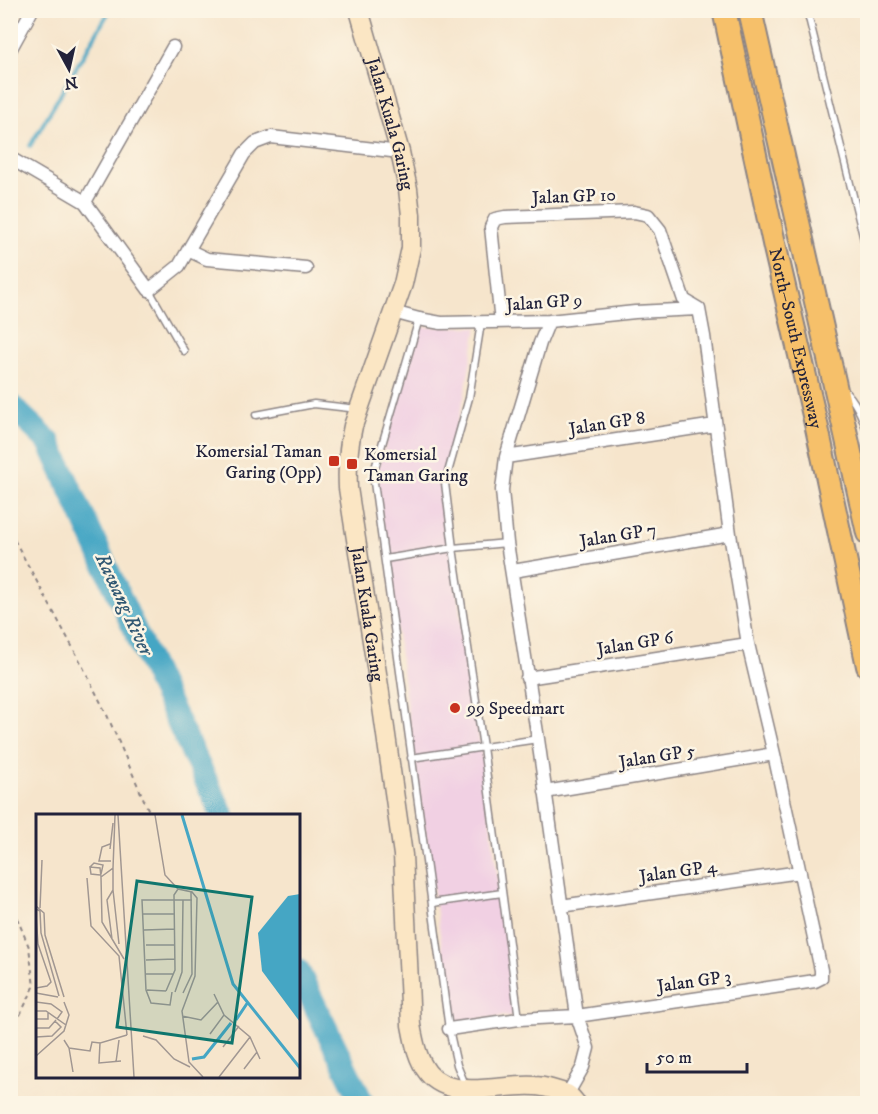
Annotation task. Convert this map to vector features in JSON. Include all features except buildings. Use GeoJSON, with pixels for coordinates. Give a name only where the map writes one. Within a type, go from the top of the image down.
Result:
{"type":"FeatureCollection","features":[{"type":"Feature","properties":{"kind":"highway","name":"North–South Expressway"},"geometry":{"type":"LineString","coordinates":[[724,10],[775,248],[817,428],[867,666]]}},
{"type":"Feature","properties":{"kind":"highway","name":"North–South Expressway"},"geometry":{"type":"LineString","coordinates":[[750,10],[867,533]]}},
{"type":"Feature","properties":{"kind":"street"},"geometry":{"type":"LineString","coordinates":[[10,50],[32,10]]}},
{"type":"Feature","properties":{"kind":"street","name":"Jalan Kuala Garing"},"geometry":{"type":"LineString","coordinates":[[358,10],[400,152],[411,215],[411,248],[403,284],[358,409],[349,443],[347,466],[348,488],[403,855],[411,1025],[415,1045],[429,1073],[439,1082],[453,1088],[466,1089],[537,1086],[572,1099]]}},
{"type":"Feature","properties":{"kind":"street"},"geometry":{"type":"LineString","coordinates":[[85,202],[173,47]]}},
{"type":"Feature","properties":{"kind":"street"},"geometry":{"type":"LineString","coordinates":[[10,158],[85,202],[149,290],[179,266],[244,154],[255,143],[271,137],[400,152]]}},
{"type":"Feature","properties":{"kind":"street","name":"Jalan GP 10"},"geometry":{"type":"LineString","coordinates":[[501,322],[491,226],[495,219],[505,217],[634,212],[648,214],[660,231],[684,300],[699,309]]}},
{"type":"Feature","properties":{"kind":"street"},"geometry":{"type":"LineString","coordinates":[[188,250],[207,259],[306,268]]}},
{"type":"Feature","properties":{"kind":"street"},"geometry":{"type":"LineString","coordinates":[[699,309],[730,534],[748,644],[800,872]]}},
{"type":"Feature","properties":{"kind":"street","name":"Jalan GP 9"},"geometry":{"type":"LineString","coordinates":[[393,312],[441,323],[481,323],[549,321],[635,312],[699,309]]}},
{"type":"Feature","properties":{"kind":"street"},"geometry":{"type":"LineString","coordinates":[[549,321],[540,343],[506,457],[502,490],[507,543],[538,739],[577,1016],[588,1048],[572,1099]]}},
{"type":"Feature","properties":{"kind":"street","name":"Jalan GP 8"},"geometry":{"type":"LineString","coordinates":[[506,457],[715,425]]}},
{"type":"Feature","properties":{"kind":"street","name":"Jalan GP 7"},"geometry":{"type":"LineString","coordinates":[[513,571],[730,534]]}},
{"type":"Feature","properties":{"kind":"street","name":"Jalan GP 6"},"geometry":{"type":"LineString","coordinates":[[527,678],[748,644]]}},
{"type":"Feature","properties":{"kind":"street","name":"Jalan GP 5"},"geometry":{"type":"LineString","coordinates":[[545,792],[774,754]]}},
{"type":"Feature","properties":{"kind":"street","name":"Jalan GP 4"},"geometry":{"type":"LineString","coordinates":[[561,906],[800,872]]}},
{"type":"Feature","properties":{"kind":"street","name":"Jalan GP 3"},"geometry":{"type":"LineString","coordinates":[[449,1029],[519,1019],[577,1016],[815,981],[821,978],[821,970],[800,872]]}},
{"type":"Feature","properties":{"kind":"lane"},"geometry":{"type":"LineString","coordinates":[[807,10],[867,256]]}},
{"type":"Feature","properties":{"kind":"lane"},"geometry":{"type":"LineString","coordinates":[[149,290],[184,351]]}},
{"type":"Feature","properties":{"kind":"lane"},"geometry":{"type":"LineString","coordinates":[[419,319],[373,475],[449,1029],[457,1065],[466,1089]]}},
{"type":"Feature","properties":{"kind":"lane"},"geometry":{"type":"LineString","coordinates":[[481,323],[469,398],[445,483],[519,1019]]}},
{"type":"Feature","properties":{"kind":"lane"},"geometry":{"type":"LineString","coordinates":[[834,381],[849,395],[859,410],[867,434]]}},
{"type":"Feature","properties":{"kind":"lane"},"geometry":{"type":"LineString","coordinates":[[256,415],[314,404],[358,409]]}},
{"type":"Feature","properties":{"kind":"lane"},"geometry":{"type":"LineString","coordinates":[[385,559],[453,548],[507,543]]}},
{"type":"Feature","properties":{"kind":"lane"},"geometry":{"type":"LineString","coordinates":[[411,758],[538,739]]}},
{"type":"Feature","properties":{"kind":"lane"},"geometry":{"type":"LineString","coordinates":[[432,903],[502,893]]}},
{"type":"Feature","properties":{"kind":"path"},"geometry":{"type":"LineString","coordinates":[[10,532],[107,715],[150,814]]}},
{"type":"Feature","properties":{"kind":"path"},"geometry":{"type":"LineString","coordinates":[[10,902],[29,947],[34,987],[20,1015],[10,1022]]}},
{"type":"Feature","properties":{"kind":"shaded area"},"geometry":{"type":"Polygon","coordinates":[[[420,327],[477,327],[464,398],[442,483],[482,756],[515,1015],[453,1023],[376,476],[420,327]]]}},
{"type":"Feature","properties":{"kind":"waterway"},"geometry":{"type":"LineString","coordinates":[[30,146],[110,10]]}},
{"type":"Feature","properties":{"kind":"waterway","name":"Rawang River"},"geometry":{"type":"LineString","coordinates":[[10,405],[49,442],[159,683],[222,814]]}},
{"type":"Feature","properties":{"kind":"waterway","name":"Rawang River"},"geometry":{"type":"LineString","coordinates":[[300,975],[363,1104]]}},
{"type":"Feature","properties":{"kind":"place","name":"Komersial Taman Garing (Opp)"},"geometry":{"type":"Point","coordinates":[334,461]}},
{"type":"Feature","properties":{"kind":"place","name":"Komersial Taman Garing"},"geometry":{"type":"Point","coordinates":[352,464]}},
{"type":"Feature","properties":{"kind":"place","name":"99 Speedmart"},"geometry":{"type":"Point","coordinates":[455,708]}}]}
